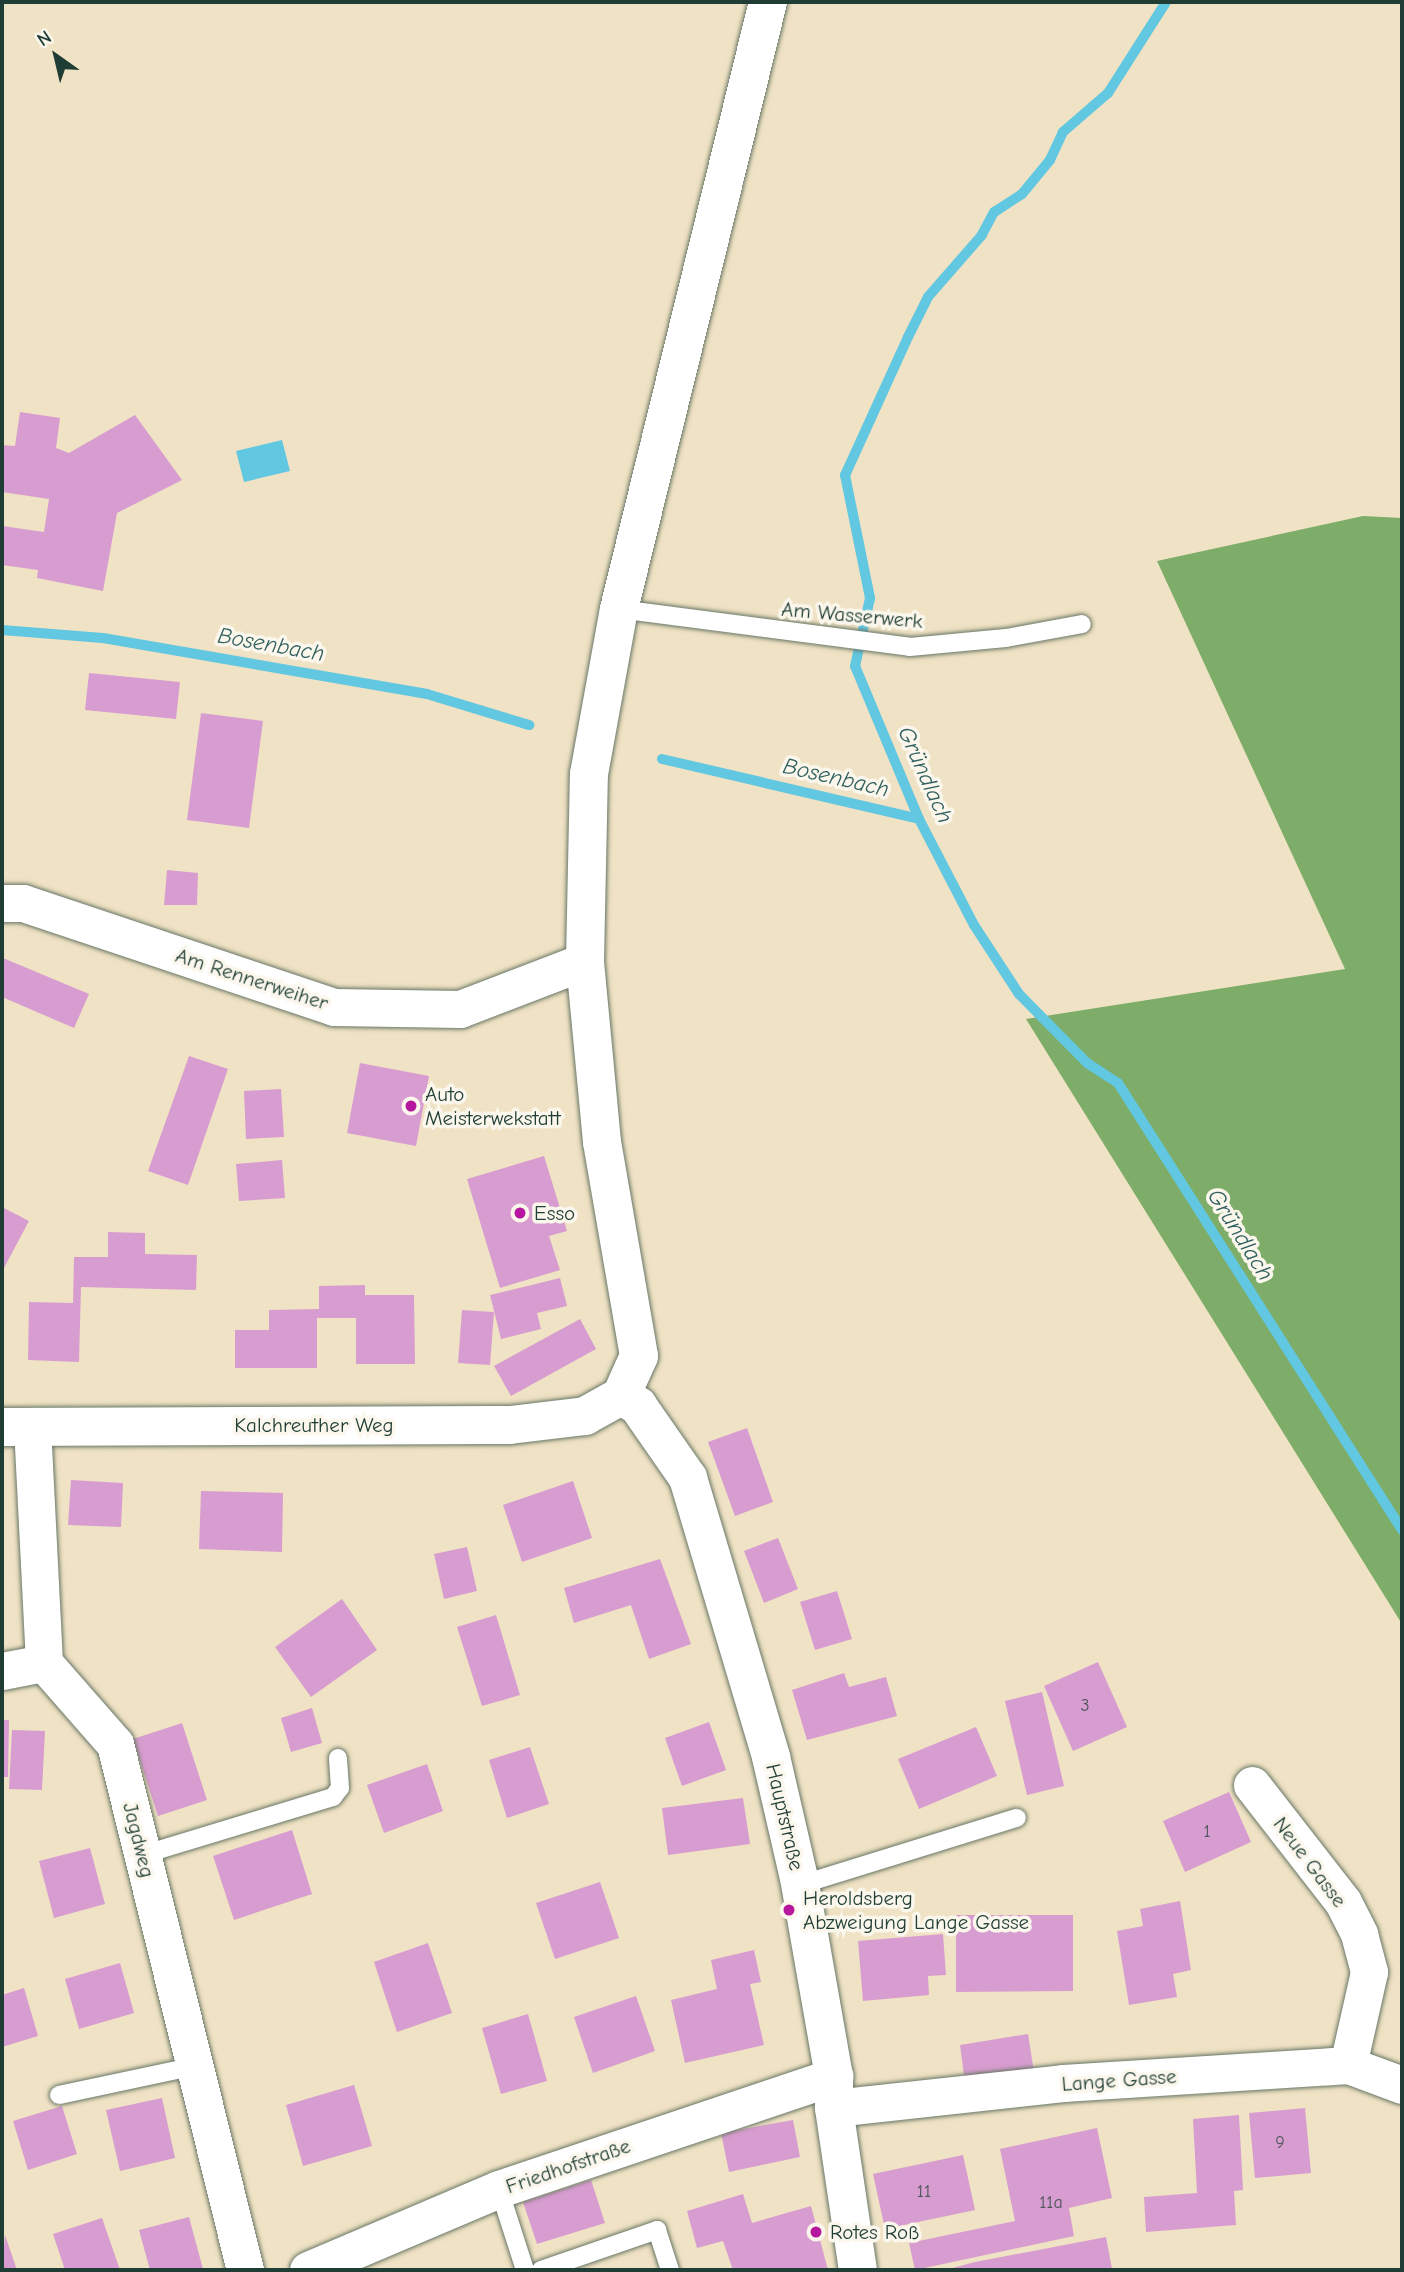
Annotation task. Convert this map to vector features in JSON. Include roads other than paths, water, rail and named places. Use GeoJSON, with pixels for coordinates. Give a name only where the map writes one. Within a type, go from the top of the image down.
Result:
{"type":"FeatureCollection","features":[{"type":"Feature","properties":{"kind":"main road"},"geometry":{"type":"LineString","coordinates":[[621,1396],[639,1356],[602,1142],[585,961],[589,774],[619,609],[768,2]]}},
{"type":"Feature","properties":{"kind":"main road","name":"Kalchreuther Weg"},"geometry":{"type":"LineString","coordinates":[[17,1426],[510,1425],[585,1416],[621,1396]]}},
{"type":"Feature","properties":{"kind":"main road","name":"Hauptstraße"},"geometry":{"type":"LineString","coordinates":[[621,1396],[638,1406],[688,1478],[771,1757],[800,1885],[834,2092],[858,2270]]}},
{"type":"Feature","properties":{"kind":"street","name":"Am Rennerweiher"},"geometry":{"type":"LineString","coordinates":[[2,903],[23,903],[334,1007],[460,1009],[585,961]]}},
{"type":"Feature","properties":{"kind":"street"},"geometry":{"type":"LineString","coordinates":[[2,1671],[44,1663],[17,1426]]}},
{"type":"Feature","properties":{"kind":"street","name":"Jagdweg"},"geometry":{"type":"LineString","coordinates":[[44,1663],[115,1744],[245,2270]]}},
{"type":"Feature","properties":{"kind":"street","name":"Neue Gasse"},"geometry":{"type":"LineString","coordinates":[[1252,1785],[1343,1902],[1359,1934],[1369,1972],[1348,2066]]}},
{"type":"Feature","properties":{"kind":"street","name":"Lange Gasse"},"geometry":{"type":"LineString","coordinates":[[834,2092],[1063,2083],[1348,2066],[1402,2085]]}},
{"type":"Feature","properties":{"kind":"street","name":"Friedhofstraße"},"geometry":{"type":"LineString","coordinates":[[308,2270],[499,2189],[834,2092]]}},
{"type":"Feature","properties":{"kind":"lane","name":"Am Wasserwerk"},"geometry":{"type":"LineString","coordinates":[[619,609],[910,647],[1006,638],[1082,624]]}},
{"type":"Feature","properties":{"kind":"lane"},"geometry":{"type":"LineString","coordinates":[[142,1855],[332,1797],[340,1788],[338,1758]]}},
{"type":"Feature","properties":{"kind":"lane"},"geometry":{"type":"LineString","coordinates":[[800,1885],[1017,1818]]}},
{"type":"Feature","properties":{"kind":"lane"},"geometry":{"type":"LineString","coordinates":[[59,2095],[195,2066]]}},
{"type":"Feature","properties":{"kind":"lane"},"geometry":{"type":"LineString","coordinates":[[499,2189],[525,2270]]}},
{"type":"Feature","properties":{"kind":"lane"},"geometry":{"type":"LineString","coordinates":[[541,2270],[656,2230],[670,2270]]}},
{"type":"Feature","properties":{"kind":"water"},"geometry":{"type":"Polygon","coordinates":[[[282,440],[290,471],[244,482],[236,451],[282,440]]]}},
{"type":"Feature","properties":{"kind":"waterway","name":"Gründlach"},"geometry":{"type":"LineString","coordinates":[[1166,2],[1108,93],[1063,132],[1050,160],[1022,194],[994,212],[982,235],[928,297],[908,337],[845,475],[870,598],[855,666],[919,819],[974,925],[1019,994],[1087,1063],[1118,1083],[1402,1530]]}},
{"type":"Feature","properties":{"kind":"waterway","name":"Bosenbach"},"geometry":{"type":"LineString","coordinates":[[2,630],[103,638],[427,694],[529,725]]}},
{"type":"Feature","properties":{"kind":"waterway","name":"Bosenbach"},"geometry":{"type":"LineString","coordinates":[[662,759],[919,819]]}},
{"type":"Feature","properties":{"kind":"place","name":"Auto Meisterwekstatt"},"geometry":{"type":"Point","coordinates":[411,1106]}},
{"type":"Feature","properties":{"kind":"place","name":"Esso"},"geometry":{"type":"Point","coordinates":[520,1213]}},
{"type":"Feature","properties":{"kind":"place","name":"Heroldsberg Abzweigung Lange Gasse"},"geometry":{"type":"Point","coordinates":[789,1910]}},
{"type":"Feature","properties":{"kind":"place","name":"Rotes Roß"},"geometry":{"type":"Point","coordinates":[816,2232]}}]}
